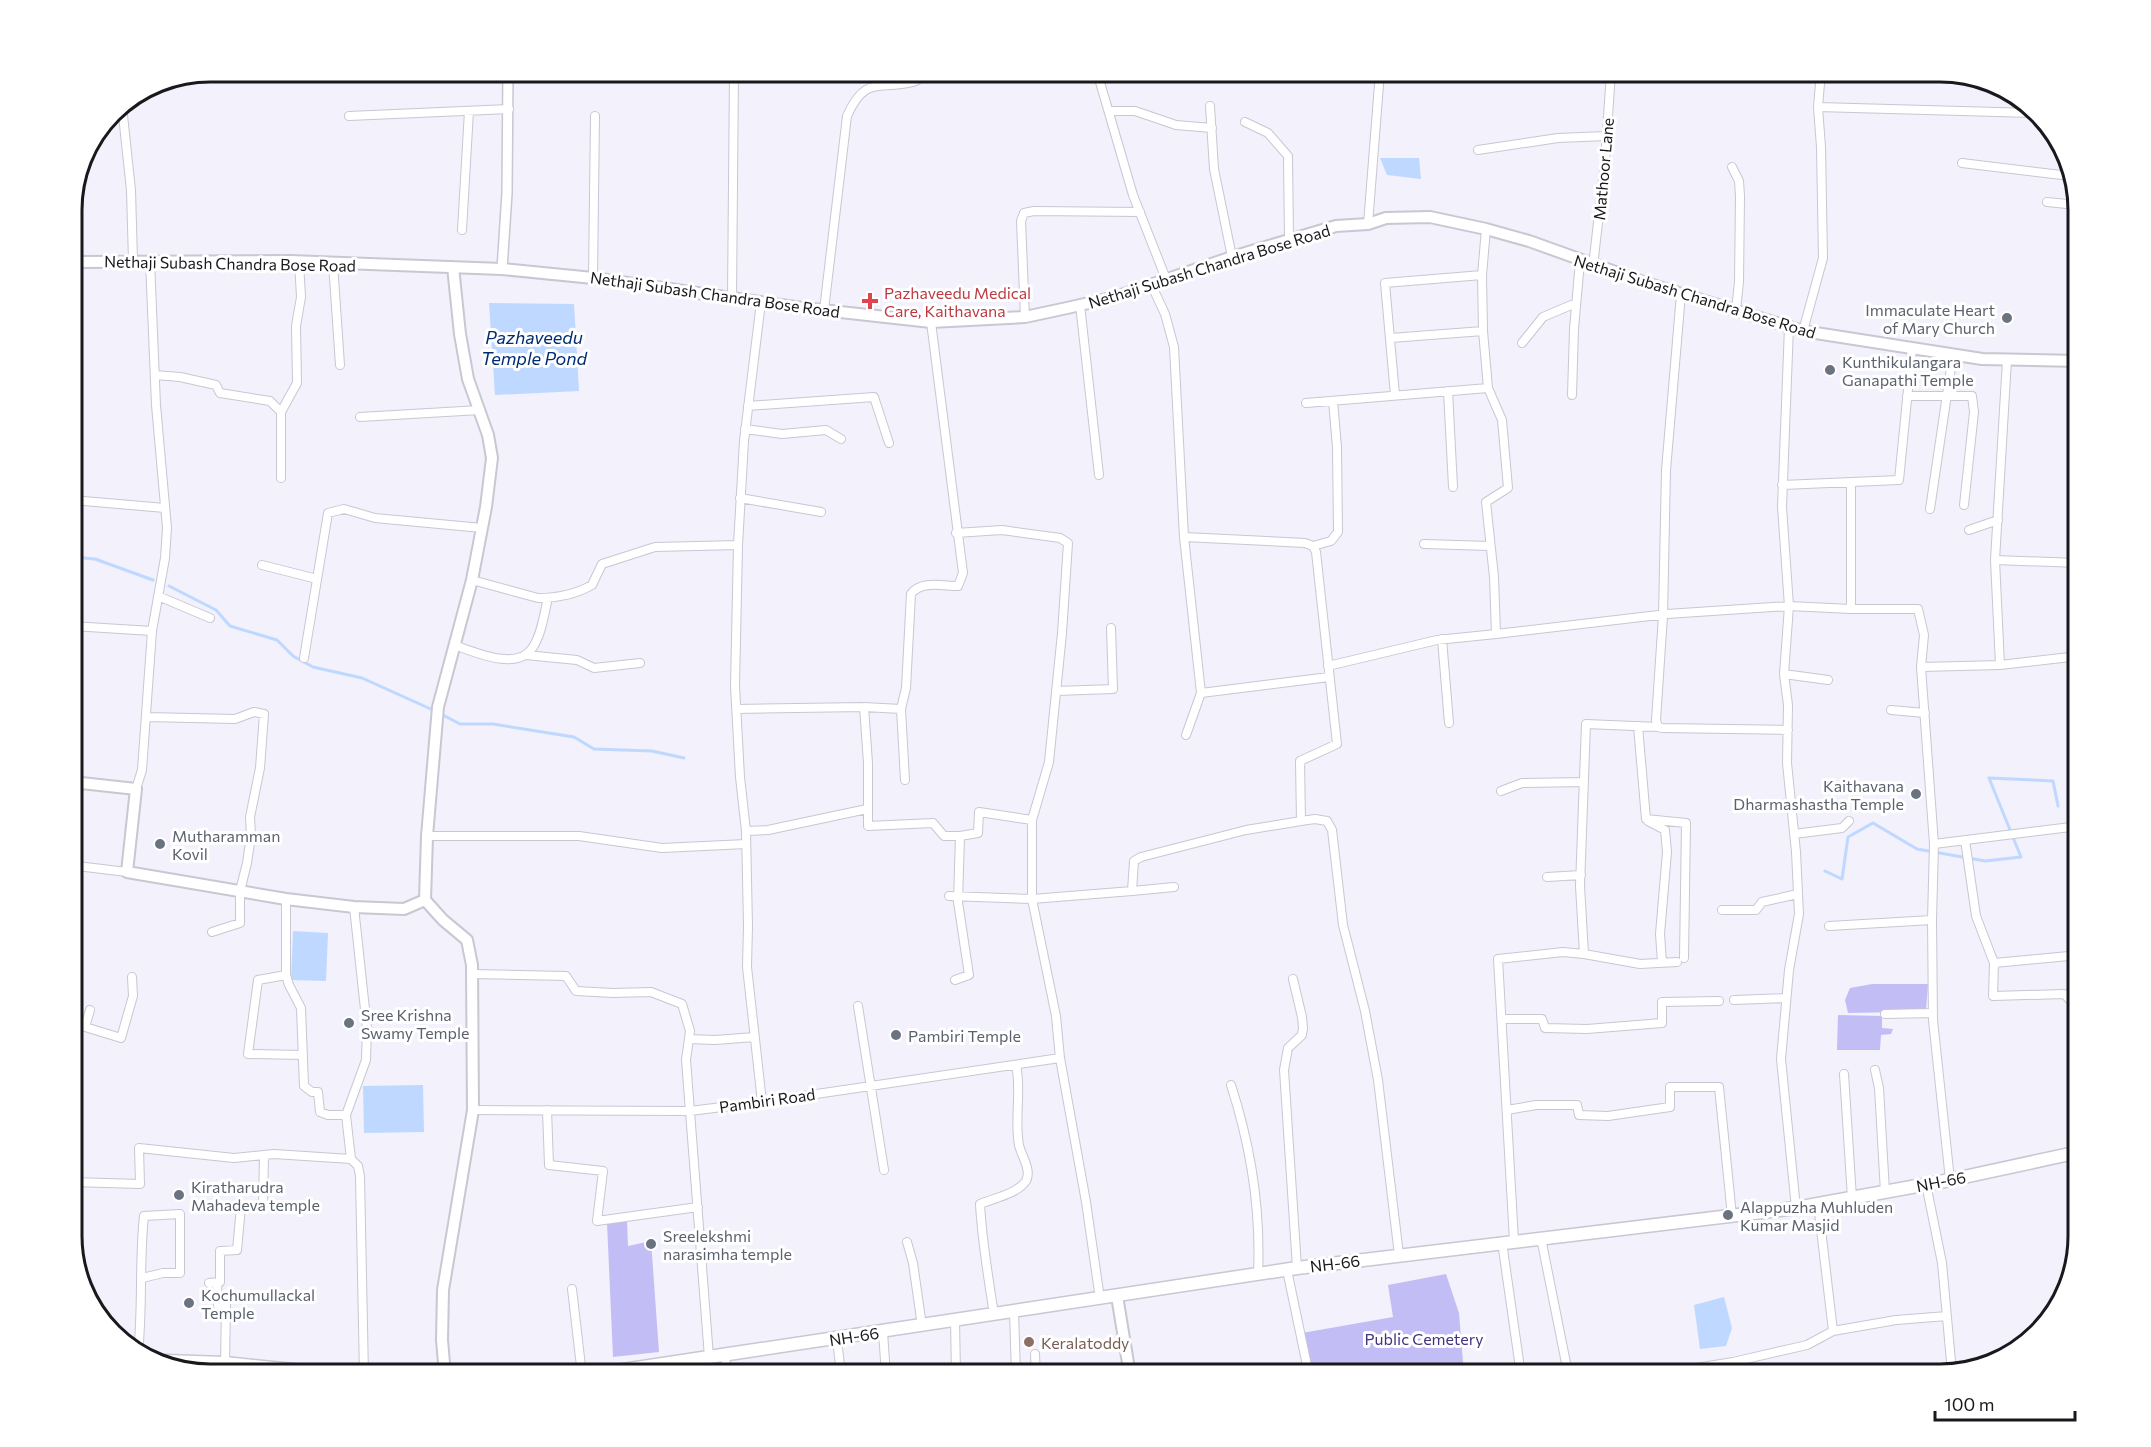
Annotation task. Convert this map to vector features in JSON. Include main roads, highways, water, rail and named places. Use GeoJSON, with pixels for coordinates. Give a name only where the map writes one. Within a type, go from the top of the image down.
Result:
{"type":"FeatureCollection","features":[{"type":"Feature","properties":{"kind":"main road","name":"Nethaji Subash Chandra Bose Road"},"geometry":{"type":"LineString","coordinates":[[83,262],[299,262],[502,269],[593,278],[761,302],[931,322],[1025,317],[1115,297],[1232,256],[1336,226],[1368,224],[1386,218],[1430,217],[1529,241],[1593,266],[1803,331],[1953,354],[2007,360],[2068,361]]}},
{"type":"Feature","properties":{"kind":"main road"},"geometry":{"type":"LineString","coordinates":[[444,1364],[443,1290],[473,1110],[472,974],[467,940],[443,920],[425,900],[427,836],[438,707],[472,580],[492,459],[480,410],[468,379],[460,334],[453,267]]}},
{"type":"Feature","properties":{"kind":"main road"},"geometry":{"type":"LineString","coordinates":[[83,783],[136,789],[127,872],[286,899],[354,907],[405,909],[425,900]]}},
{"type":"Feature","properties":{"kind":"main road","name":"NH-66"},"geometry":{"type":"LineString","coordinates":[[663,1364],[1292,1269],[1796,1208],[1950,1180],[2068,1154]]}},
{"type":"Feature","properties":{"kind":"main road"},"geometry":{"type":"LineString","coordinates":[[1117,1296],[1128,1364]]}},
{"type":"Feature","properties":{"kind":"water"},"geometry":{"type":"Polygon","coordinates":[[[1380,158],[1419,158],[1421,179],[1387,175],[1380,158]]]}},
{"type":"Feature","properties":{"kind":"water","name":"Pazhaveedu Temple Pond"},"geometry":{"type":"Polygon","coordinates":[[[489,303],[574,304],[579,391],[495,395],[489,303]]]}},
{"type":"Feature","properties":{"kind":"water"},"geometry":{"type":"Polygon","coordinates":[[[293,931],[328,933],[326,981],[291,980],[293,931]]]}},
{"type":"Feature","properties":{"kind":"water"},"geometry":{"type":"Polygon","coordinates":[[[423,1085],[424,1132],[364,1133],[363,1086],[423,1085]]]}},
{"type":"Feature","properties":{"kind":"water"},"geometry":{"type":"Polygon","coordinates":[[[1724,1297],[1732,1328],[1726,1346],[1700,1349],[1694,1305],[1724,1297]]]}},
{"type":"Feature","properties":{"kind":"waterway"},"geometry":{"type":"LineString","coordinates":[[83,558],[95,559],[153,580]]}},
{"type":"Feature","properties":{"kind":"waterway"},"geometry":{"type":"LineString","coordinates":[[169,586],[216,610],[230,626],[277,640],[293,656],[313,667],[362,678],[433,710]]}},
{"type":"Feature","properties":{"kind":"waterway"},"geometry":{"type":"LineString","coordinates":[[443,715],[460,724],[493,724],[574,737],[594,749],[652,751],[684,758]]}},
{"type":"Feature","properties":{"kind":"waterway"},"geometry":{"type":"LineString","coordinates":[[1825,871],[1842,879],[1848,837],[1873,823],[1917,849],[1985,861],[2021,857],[1989,778],[2053,781],[2058,806]]}},
{"type":"Feature","properties":{"kind":"place","name":"Pazhaveedu Medical Care, Kaithavana"},"geometry":{"type":"Point","coordinates":[870,301]}},
{"type":"Feature","properties":{"kind":"place","name":"Immaculate Heart of Mary Church"},"geometry":{"type":"Point","coordinates":[2007,318]}},
{"type":"Feature","properties":{"kind":"place","name":"Kunthikulangara Ganapathi Temple"},"geometry":{"type":"Point","coordinates":[1830,370]}},
{"type":"Feature","properties":{"kind":"place","name":"Kaithavana Dharmashastha Temple"},"geometry":{"type":"Point","coordinates":[1916,794]}},
{"type":"Feature","properties":{"kind":"place","name":"Mutharamman Kovil"},"geometry":{"type":"Point","coordinates":[160,844]}},
{"type":"Feature","properties":{"kind":"place","name":"Sree Krishna Swamy Temple"},"geometry":{"type":"Point","coordinates":[349,1023]}},
{"type":"Feature","properties":{"kind":"place","name":"Pambiri Temple"},"geometry":{"type":"Point","coordinates":[896,1035]}},
{"type":"Feature","properties":{"kind":"place","name":"Kiratharudra Mahadeva temple"},"geometry":{"type":"Point","coordinates":[179,1195]}},
{"type":"Feature","properties":{"kind":"place","name":"Alappuzha Muhluden Kumar Masjid"},"geometry":{"type":"Point","coordinates":[1728,1215]}},
{"type":"Feature","properties":{"kind":"place","name":"Sreelekshmi narasimha temple"},"geometry":{"type":"Point","coordinates":[651,1244]}},
{"type":"Feature","properties":{"kind":"place","name":"Kochumullackal Temple"},"geometry":{"type":"Point","coordinates":[189,1303]}},
{"type":"Feature","properties":{"kind":"place","name":"Keralatoddy"},"geometry":{"type":"Point","coordinates":[1029,1342]}},
{"type":"Feature","properties":{"kind":"park label","name":"Public Cemetery"},"geometry":{"type":"Point","coordinates":[1424,1338]}}]}
